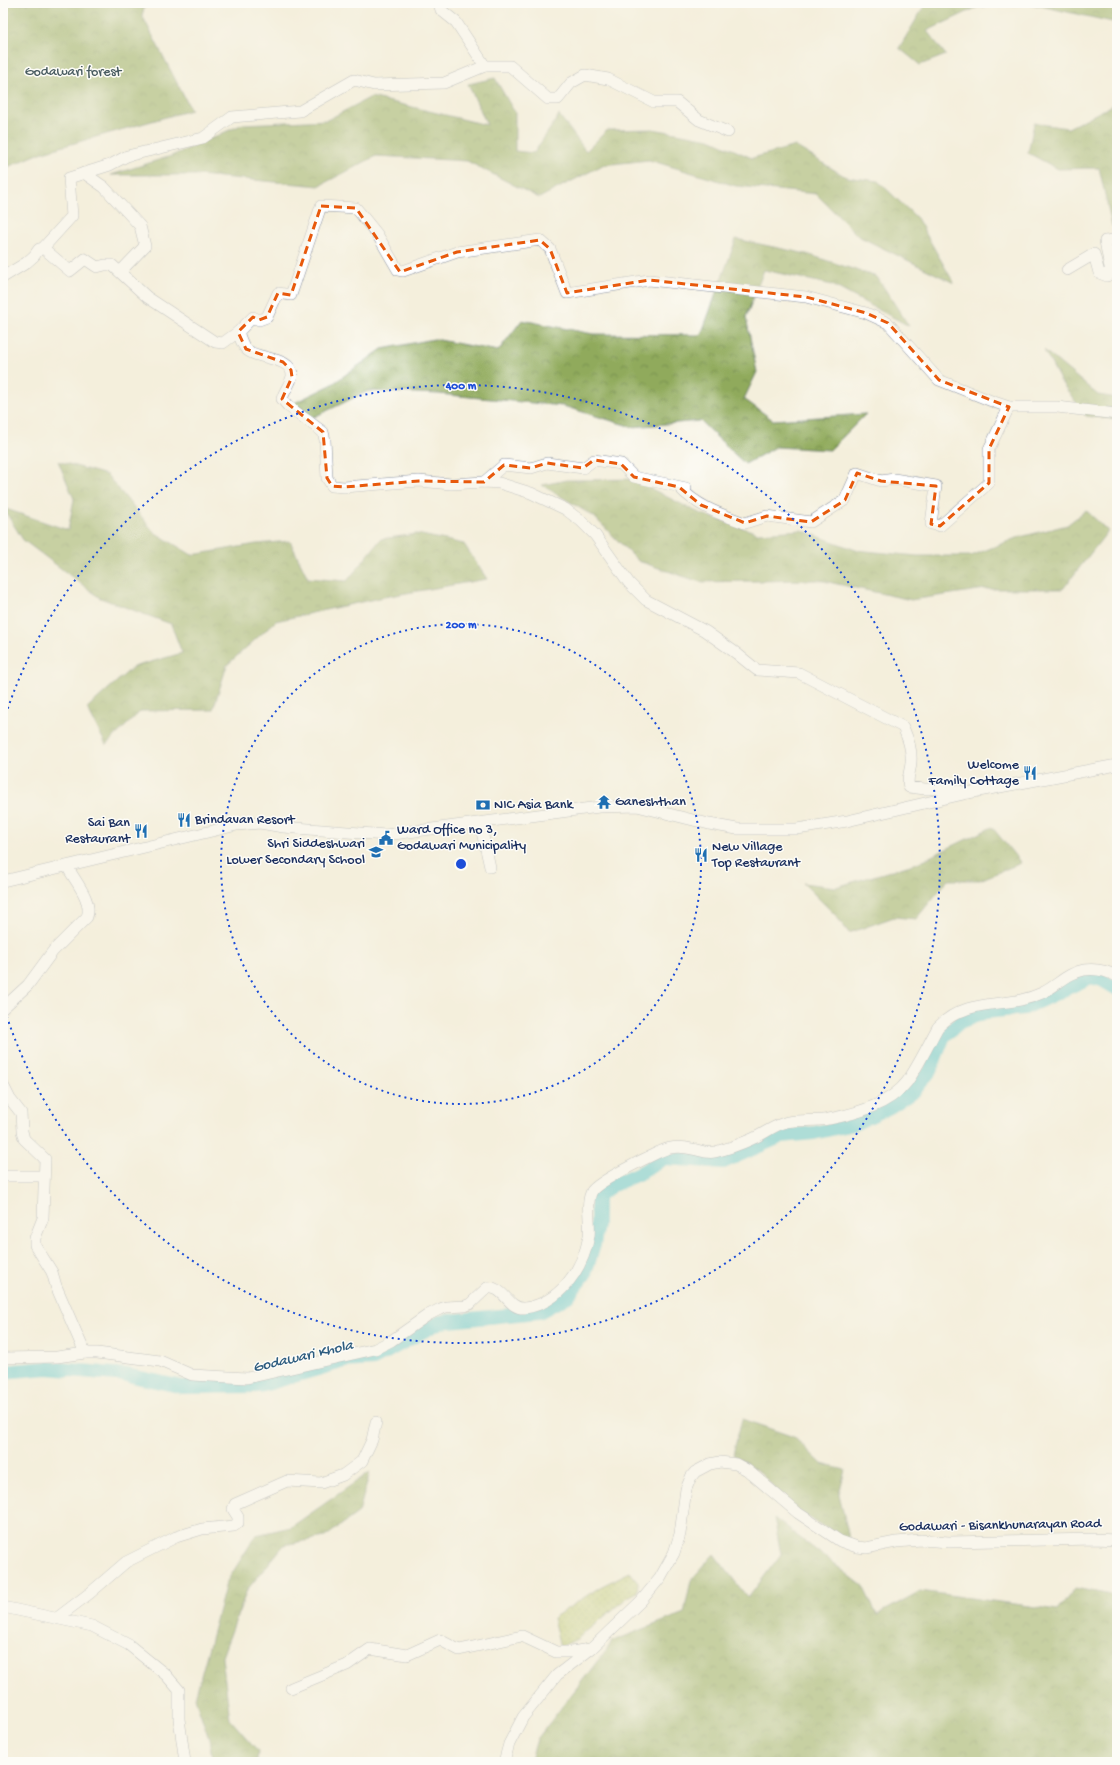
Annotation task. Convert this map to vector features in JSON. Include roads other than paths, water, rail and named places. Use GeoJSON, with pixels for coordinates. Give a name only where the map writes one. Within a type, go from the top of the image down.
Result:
{"type":"FeatureCollection","features":[{"type":"Feature","properties":{"kind":"street"},"geometry":{"type":"LineString","coordinates":[[439,3],[441,10],[456,22],[485,66]]}},
{"type":"Feature","properties":{"kind":"street"},"geometry":{"type":"LineString","coordinates":[[3,277],[26,263],[34,256],[72,216],[69,178],[110,165],[127,156],[203,138],[232,117],[300,111],[354,80],[374,85],[444,83],[485,66],[510,66],[548,99],[558,99],[571,83],[585,75],[608,79],[654,102],[677,102],[699,120],[728,132]]}},
{"type":"Feature","properties":{"kind":"street"},"geometry":{"type":"LineString","coordinates":[[84,174],[104,187],[140,226],[144,246],[120,272]]}},
{"type":"Feature","properties":{"kind":"street"},"geometry":{"type":"LineString","coordinates":[[43,248],[70,271],[85,259],[97,267],[105,264],[112,266],[147,297],[216,342],[223,343],[238,332],[253,317],[258,320],[267,318],[278,293],[291,295],[321,206],[356,208],[377,234],[398,270],[403,271],[457,252],[540,240],[550,249],[567,292],[649,280],[806,297],[866,313],[888,323],[939,380],[1009,407],[1057,407],[1117,414]]}},
{"type":"Feature","properties":{"kind":"street"},"geometry":{"type":"LineString","coordinates":[[1066,270],[1094,254],[1099,273],[1106,276],[1111,272],[1105,240],[1114,240],[1117,244]]}},
{"type":"Feature","properties":{"kind":"street"},"geometry":{"type":"LineString","coordinates":[[238,332],[246,349],[254,354],[283,362],[291,370],[292,377],[282,399],[288,406],[323,432],[325,440],[327,478],[332,486],[344,487],[419,481],[451,484],[484,482],[499,484],[531,493],[565,509],[582,521],[595,535],[629,583],[646,600],[705,631],[757,670],[799,673],[903,727],[911,746],[911,763],[906,780],[909,787],[924,789],[949,789],[968,794]]}},
{"type":"Feature","properties":{"kind":"street"},"geometry":{"type":"LineString","coordinates":[[484,482],[504,465],[531,468],[547,463],[583,468],[594,460],[622,464],[634,477],[685,488],[689,498],[700,505],[745,523],[767,516],[811,522],[845,500],[857,473],[881,481],[894,479],[936,486],[931,524],[940,526],[989,483],[988,449],[1009,407]]}},
{"type":"Feature","properties":{"kind":"street"},"geometry":{"type":"LineString","coordinates":[[3,881],[164,841],[237,825],[260,824],[290,828],[386,835],[599,807],[637,806],[709,824],[737,829],[797,829],[847,821],[968,794],[1117,765]]}},
{"type":"Feature","properties":{"kind":"street"},"geometry":{"type":"LineString","coordinates":[[480,823],[490,866]]}},
{"type":"Feature","properties":{"kind":"street"},"geometry":{"type":"LineString","coordinates":[[3,1008],[28,985],[53,951],[87,917],[89,911],[87,901],[67,866]]}},
{"type":"Feature","properties":{"kind":"street"},"geometry":{"type":"LineString","coordinates":[[3,1358],[57,1358],[85,1353],[97,1353],[160,1361],[192,1374],[247,1378],[375,1349],[391,1341],[428,1315],[440,1309],[470,1304],[487,1288],[498,1290],[513,1305],[520,1308],[525,1308],[546,1301],[569,1282],[579,1266],[588,1236],[590,1196],[600,1183],[668,1148],[691,1148],[701,1152],[714,1152],[753,1139],[768,1130],[788,1122],[827,1120],[856,1114],[887,1098],[906,1083],[938,1027],[958,1012],[975,1006],[1017,1000],[1042,993],[1073,972],[1086,969],[1110,972],[1117,976]]}},
{"type":"Feature","properties":{"kind":"street"},"geometry":{"type":"LineString","coordinates":[[3,1085],[10,1099],[21,1113],[24,1139],[45,1158],[43,1218],[35,1238],[35,1245],[52,1272],[56,1286],[85,1353]]}},
{"type":"Feature","properties":{"kind":"street"},"geometry":{"type":"LineString","coordinates":[[3,1176],[44,1176]]}},
{"type":"Feature","properties":{"kind":"street"},"geometry":{"type":"LineString","coordinates":[[57,1618],[90,1593],[126,1562],[176,1537],[202,1529],[234,1526],[238,1523],[238,1517],[233,1509],[235,1504],[287,1480],[321,1483],[343,1475],[362,1461],[372,1440],[376,1422]]}},
{"type":"Feature","properties":{"kind":"street","name":"Godawari - Bisankhunarayan Road"},"geometry":{"type":"LineString","coordinates":[[504,1762],[509,1744],[523,1717],[557,1675],[592,1648],[642,1601],[660,1578],[674,1553],[680,1534],[686,1489],[691,1477],[695,1472],[710,1464],[720,1462],[736,1464],[748,1470],[798,1513],[840,1541],[857,1547],[866,1548],[896,1542],[921,1540],[949,1542],[1094,1539],[1117,1540]]}},
{"type":"Feature","properties":{"kind":"street"},"geometry":{"type":"LineString","coordinates":[[3,1607],[92,1626],[129,1644],[166,1676],[179,1690],[179,1719],[185,1762]]}},
{"type":"Feature","properties":{"kind":"street"},"geometry":{"type":"LineString","coordinates":[[290,1688],[347,1665],[370,1648],[407,1655],[440,1640],[459,1650],[522,1636],[556,1652],[571,1652],[592,1648]]}},
{"type":"Feature","properties":{"kind":"waterway","name":"Godawari Khola"},"geometry":{"type":"LineString","coordinates":[[3,1372],[47,1368],[127,1375],[183,1387],[260,1386],[345,1361],[374,1359],[440,1322],[539,1312],[568,1296],[585,1274],[594,1245],[597,1224],[597,1196],[613,1185],[642,1172],[664,1158],[723,1162],[782,1136],[814,1133],[854,1124],[890,1107],[913,1092],[930,1071],[944,1036],[960,1022],[986,1012],[1025,1008],[1091,977],[1102,980],[1117,989]]}},
{"type":"Feature","properties":{"kind":"place","name":"Welcome Family Cottage"},"geometry":{"type":"Point","coordinates":[1030,773]}},
{"type":"Feature","properties":{"kind":"place","name":"Ganeshthan"},"geometry":{"type":"Point","coordinates":[604,802]}},
{"type":"Feature","properties":{"kind":"place","name":"NIC Asia Bank"},"geometry":{"type":"Point","coordinates":[483,805]}},
{"type":"Feature","properties":{"kind":"place","name":"Brindavan Resort"},"geometry":{"type":"Point","coordinates":[184,820]}},
{"type":"Feature","properties":{"kind":"place","name":"Sai Ban Restaurant"},"geometry":{"type":"Point","coordinates":[141,831]}},
{"type":"Feature","properties":{"kind":"place","name":"Ward Office no 3, Godawari Municipality"},"geometry":{"type":"Point","coordinates":[386,838]}},
{"type":"Feature","properties":{"kind":"place","name":"Shri Siddeshwari Lower Secondary School"},"geometry":{"type":"Point","coordinates":[376,852]}},
{"type":"Feature","properties":{"kind":"place","name":"New Village Top Restaurant"},"geometry":{"type":"Point","coordinates":[701,855]}},
{"type":"Feature","properties":{"kind":"park label","name":"Godawari forest"},"geometry":{"type":"Point","coordinates":[73,72]}}]}
